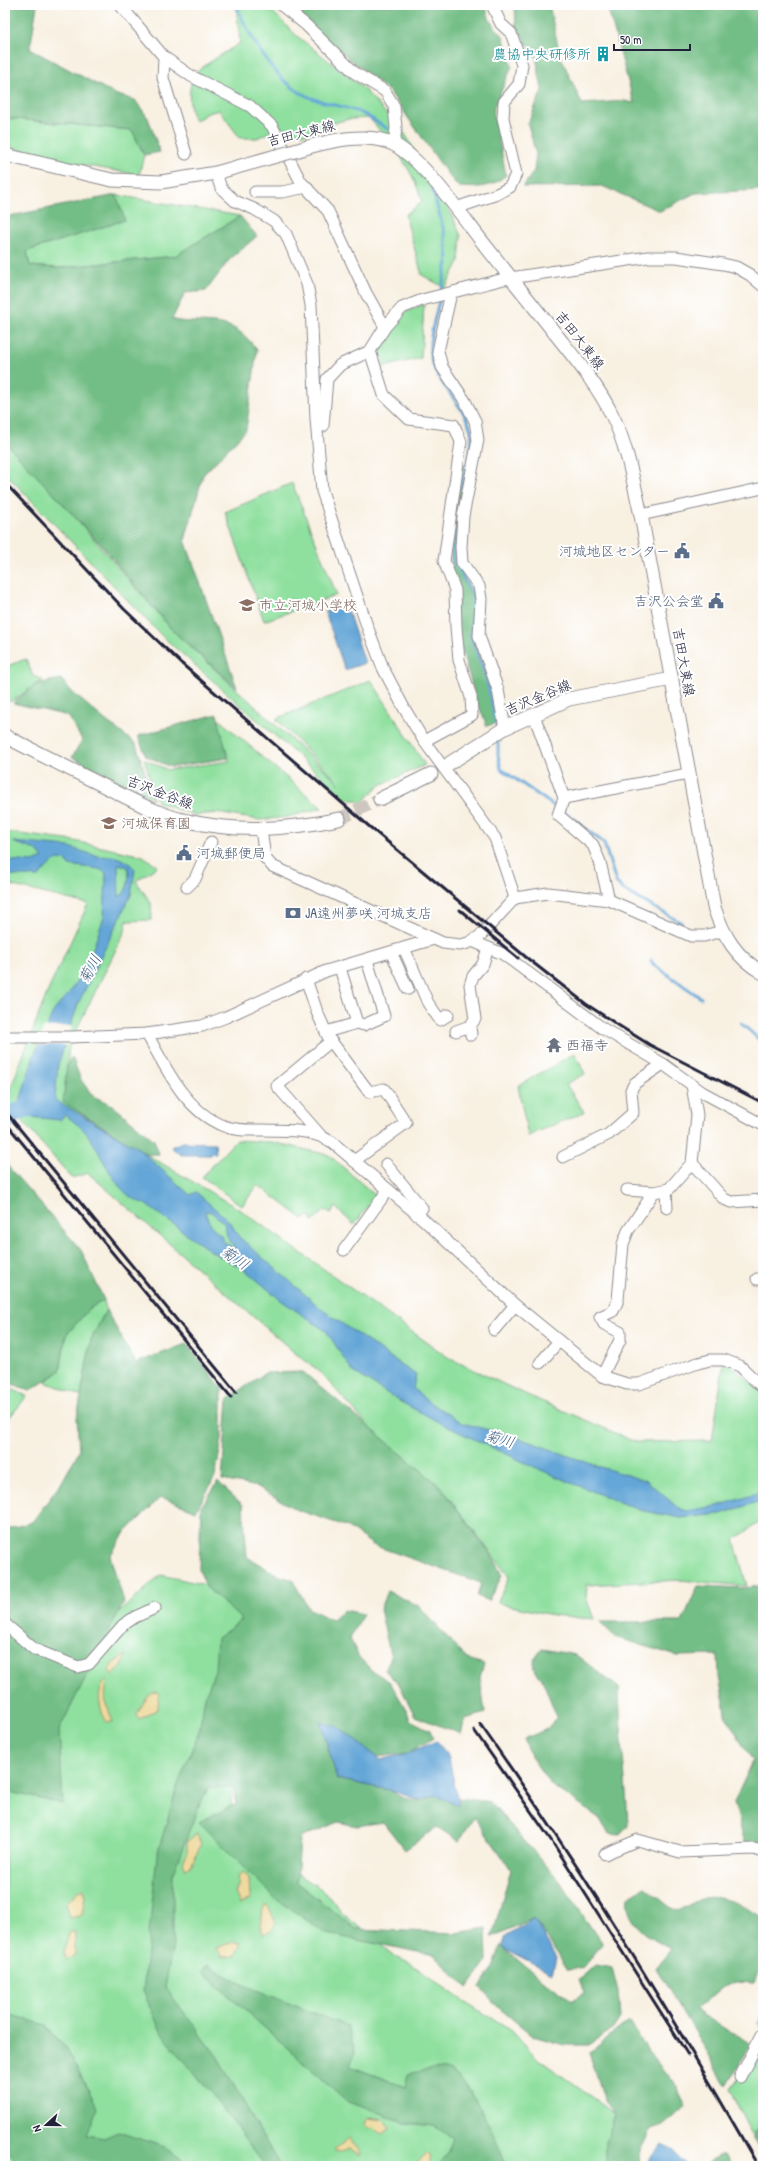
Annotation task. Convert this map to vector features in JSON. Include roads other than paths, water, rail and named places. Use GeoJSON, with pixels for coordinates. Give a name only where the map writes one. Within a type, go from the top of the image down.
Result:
{"type":"FeatureCollection","features":[{"type":"Feature","properties":{"kind":"main road","name":"吉田大東線"},"geometry":{"type":"LineString","coordinates":[[5,155],[112,180],[161,182],[216,173],[325,141],[347,139],[370,139],[394,145],[415,161],[456,208],[593,382],[612,414],[628,459],[641,515],[672,679],[688,774],[714,907],[722,931],[742,958],[763,973]]}},
{"type":"Feature","properties":{"kind":"main road","name":"吉沢金谷線"},"geometry":{"type":"LineString","coordinates":[[450,764],[505,728],[569,699],[672,679]]}},
{"type":"Feature","properties":{"kind":"main road","name":"吉沢金谷線"},"geometry":{"type":"LineString","coordinates":[[5,736],[140,804],[182,820],[216,826],[261,829],[301,827],[340,819]]}},
{"type":"Feature","properties":{"kind":"main road"},"geometry":{"type":"LineString","coordinates":[[380,799],[431,774]]}},
{"type":"Feature","properties":{"kind":"street"},"geometry":{"type":"LineString","coordinates":[[120,5],[164,57],[191,76],[250,106],[272,126],[301,182],[328,211],[366,293],[384,327]]}},
{"type":"Feature","properties":{"kind":"street"},"geometry":{"type":"LineString","coordinates":[[281,5],[306,26],[356,73],[385,91],[394,106],[396,128],[394,145]]}},
{"type":"Feature","properties":{"kind":"street"},"geometry":{"type":"LineString","coordinates":[[456,208],[497,194],[510,187],[516,174],[503,118],[504,102],[519,84],[522,65],[511,33],[501,24],[492,5]]}},
{"type":"Feature","properties":{"kind":"street"},"geometry":{"type":"LineString","coordinates":[[164,57],[163,78],[186,154]]}},
{"type":"Feature","properties":{"kind":"street"},"geometry":{"type":"LineString","coordinates":[[216,173],[221,188],[235,201],[254,209],[274,221],[286,234],[307,284],[313,324],[318,444],[322,491],[383,668],[404,708],[424,741],[495,838],[515,898]]}},
{"type":"Feature","properties":{"kind":"street"},"geometry":{"type":"LineString","coordinates":[[256,192],[282,192],[307,187]]}},
{"type":"Feature","properties":{"kind":"street"},"geometry":{"type":"LineString","coordinates":[[318,444],[322,434],[327,380],[340,365],[370,351],[384,327],[402,308],[434,297],[512,278],[648,257],[674,257],[736,267],[750,274],[763,286]]}},
{"type":"Feature","properties":{"kind":"street"},"geometry":{"type":"LineString","coordinates":[[449,293],[438,351],[442,367],[465,401],[475,421],[478,440],[463,516],[461,547],[462,563],[479,586],[481,598],[479,636],[498,690],[505,728]]}},
{"type":"Feature","properties":{"kind":"street"},"geometry":{"type":"LineString","coordinates":[[370,351],[384,394],[409,419],[454,424],[461,442],[444,562],[455,590],[459,660],[471,698],[472,715],[424,741]]}},
{"type":"Feature","properties":{"kind":"street"},"geometry":{"type":"LineString","coordinates":[[641,515],[763,488]]}},
{"type":"Feature","properties":{"kind":"street"},"geometry":{"type":"LineString","coordinates":[[534,715],[563,801],[558,815],[593,845],[600,862],[609,900]]}},
{"type":"Feature","properties":{"kind":"street"},"geometry":{"type":"LineString","coordinates":[[563,801],[688,774]]}},
{"type":"Feature","properties":{"kind":"street"},"geometry":{"type":"LineString","coordinates":[[261,829],[265,858],[272,866],[443,943],[460,945],[472,941],[480,936],[515,898],[548,893],[609,900],[691,936],[704,936],[722,931]]}},
{"type":"Feature","properties":{"kind":"street"},"geometry":{"type":"LineString","coordinates":[[187,887],[195,879],[211,842]]}},
{"type":"Feature","properties":{"kind":"street"},"geometry":{"type":"LineString","coordinates":[[5,1037],[71,1037],[147,1034],[202,1026],[226,1017],[306,979],[434,939]]}},
{"type":"Feature","properties":{"kind":"street"},"geometry":{"type":"LineString","coordinates":[[472,941],[503,954],[602,1028],[663,1064],[692,1085],[763,1125]]}},
{"type":"Feature","properties":{"kind":"street"},"geometry":{"type":"LineString","coordinates":[[404,948],[428,1002],[440,1020],[448,1015]]}},
{"type":"Feature","properties":{"kind":"street"},"geometry":{"type":"LineString","coordinates":[[456,1031],[471,1030],[475,1019],[470,985],[473,976],[483,964],[488,948]]}},
{"type":"Feature","properties":{"kind":"street"},"geometry":{"type":"LineString","coordinates":[[392,952],[408,989]]}},
{"type":"Feature","properties":{"kind":"street"},"geometry":{"type":"LineString","coordinates":[[321,1136],[277,1086],[328,1036],[357,1023],[364,1025],[384,1016],[367,960]]}},
{"type":"Feature","properties":{"kind":"street"},"geometry":{"type":"LineString","coordinates":[[340,968],[357,1023]]}},
{"type":"Feature","properties":{"kind":"street"},"geometry":{"type":"LineString","coordinates":[[306,979],[317,1012],[328,1036],[369,1092],[384,1089],[406,1123],[354,1161]]}},
{"type":"Feature","properties":{"kind":"street"},"geometry":{"type":"LineString","coordinates":[[147,1034],[173,1080],[190,1103],[206,1117],[224,1126],[238,1129],[302,1130],[321,1136],[332,1142],[417,1215],[516,1305],[602,1376],[627,1384],[640,1384],[698,1363],[710,1360],[724,1360],[740,1366],[763,1388]]}},
{"type":"Feature","properties":{"kind":"street"},"geometry":{"type":"LineString","coordinates":[[563,1157],[609,1134],[633,1113],[631,1090],[635,1083],[663,1064]]}},
{"type":"Feature","properties":{"kind":"street"},"geometry":{"type":"LineString","coordinates":[[627,1190],[654,1192],[669,1189],[692,1163],[696,1115],[692,1085]]}},
{"type":"Feature","properties":{"kind":"street"},"geometry":{"type":"LineString","coordinates":[[692,1163],[724,1199],[731,1202],[763,1200]]}},
{"type":"Feature","properties":{"kind":"street"},"geometry":{"type":"LineString","coordinates":[[386,1164],[422,1208],[417,1215]]}},
{"type":"Feature","properties":{"kind":"street"},"geometry":{"type":"LineString","coordinates":[[344,1250],[388,1190]]}},
{"type":"Feature","properties":{"kind":"street"},"geometry":{"type":"LineString","coordinates":[[666,1190],[667,1208]]}},
{"type":"Feature","properties":{"kind":"street"},"geometry":{"type":"LineString","coordinates":[[602,1376],[620,1340],[620,1332],[604,1324],[600,1318],[612,1311],[618,1300],[623,1244],[628,1231],[654,1192]]}},
{"type":"Feature","properties":{"kind":"street"},"geometry":{"type":"LineString","coordinates":[[494,1330],[516,1305]]}},
{"type":"Feature","properties":{"kind":"street"},"geometry":{"type":"LineString","coordinates":[[540,1363],[559,1341]]}},
{"type":"Feature","properties":{"kind":"street"},"geometry":{"type":"LineString","coordinates":[[5,1624],[34,1650],[78,1667],[89,1664],[123,1625],[135,1617],[155,1608]]}},
{"type":"Feature","properties":{"kind":"street"},"geometry":{"type":"LineString","coordinates":[[605,1854],[638,1840],[680,1852],[754,1849],[763,1852]]}},
{"type":"Feature","properties":{"kind":"street"},"geometry":{"type":"LineString","coordinates":[[740,2077],[763,2033]]}},
{"type":"Feature","properties":{"kind":"water"},"geometry":{"type":"Polygon","coordinates":[[[346,605],[365,663],[345,670],[325,612],[346,605]]]}},
{"type":"Feature","properties":{"kind":"water","name":"菊川"},"geometry":{"type":"Polygon","coordinates":[[[13,842],[69,847],[97,856],[117,857],[129,863],[135,869],[131,895],[78,1004],[58,1065],[55,1100],[138,1148],[190,1195],[196,1192],[229,1221],[239,1237],[324,1311],[416,1375],[413,1388],[429,1402],[462,1423],[516,1437],[597,1466],[647,1481],[677,1507],[686,1511],[717,1506],[750,1496],[763,1489],[763,1500],[721,1514],[681,1518],[639,1510],[552,1475],[450,1428],[401,1402],[352,1371],[327,1332],[282,1301],[245,1270],[209,1250],[145,1204],[135,1200],[126,1193],[112,1176],[88,1134],[79,1125],[65,1115],[60,1120],[30,1117],[19,1104],[34,1055],[53,1012],[73,988],[90,957],[104,917],[106,873],[99,869],[68,865],[66,860],[58,859],[47,867],[39,877],[5,875],[5,860],[33,862],[43,858],[36,850],[13,842]],[[118,864],[119,897],[127,888],[129,875],[128,867],[118,864]],[[205,1211],[212,1226],[223,1237],[223,1241],[236,1250],[227,1236],[224,1223],[211,1212],[205,1211]]]}},
{"type":"Feature","properties":{"kind":"water"},"geometry":{"type":"Polygon","coordinates":[[[182,1142],[215,1143],[216,1153],[211,1153],[210,1155],[181,1155],[171,1147],[182,1142]]]}},
{"type":"Feature","properties":{"kind":"water"},"geometry":{"type":"Polygon","coordinates":[[[321,1722],[339,1727],[381,1760],[408,1753],[436,1741],[448,1755],[459,1805],[435,1795],[420,1800],[389,1790],[337,1779],[321,1722]]]}},
{"type":"Feature","properties":{"kind":"water"},"geometry":{"type":"Polygon","coordinates":[[[534,1918],[556,1958],[552,1973],[503,1948],[504,1937],[534,1918]]]}},
{"type":"Feature","properties":{"kind":"water"},"geometry":{"type":"Polygon","coordinates":[[[663,2145],[674,2151],[689,2166],[650,2166],[650,2159],[663,2145]]]}},
{"type":"Feature","properties":{"kind":"waterway"},"geometry":{"type":"LineString","coordinates":[[236,5],[265,58],[285,81],[309,97],[361,113],[388,129]]}},
{"type":"Feature","properties":{"kind":"waterway"},"geometry":{"type":"LineString","coordinates":[[432,188],[444,231],[448,258],[441,292]]}},
{"type":"Feature","properties":{"kind":"waterway"},"geometry":{"type":"LineString","coordinates":[[440,297],[430,341],[432,363],[442,383],[462,410],[471,430],[472,437],[472,444],[459,490]]}},
{"type":"Feature","properties":{"kind":"waterway"},"geometry":{"type":"LineString","coordinates":[[454,529],[453,559],[473,595],[471,638],[486,677],[496,724]]}},
{"type":"Feature","properties":{"kind":"waterway"},"geometry":{"type":"LineString","coordinates":[[498,739],[498,755],[501,769],[557,808]]}},
{"type":"Feature","properties":{"kind":"waterway"},"geometry":{"type":"LineString","coordinates":[[562,811],[604,843],[616,882],[623,890],[682,923]]}},
{"type":"Feature","properties":{"kind":"waterway"},"geometry":{"type":"LineString","coordinates":[[651,960],[653,964],[701,998]]}},
{"type":"Feature","properties":{"kind":"waterway"},"geometry":{"type":"LineString","coordinates":[[741,1023],[763,1043]]}},
{"type":"Feature","properties":{"kind":"waterway"},"geometry":{"type":"LineString","coordinates":[[5,1121],[15,1113],[46,1100]]}},
{"type":"Feature","properties":{"kind":"tunnel"},"geometry":{"type":"LineString","coordinates":[[339,819],[380,799]]}},
{"type":"Feature","properties":{"kind":"railway"},"geometry":{"type":"LineString","coordinates":[[5,483],[124,609],[182,664],[371,828],[527,958],[586,1004],[650,1045],[763,1103]]}},
{"type":"Feature","properties":{"kind":"railway"},"geometry":{"type":"LineString","coordinates":[[460,910],[518,958]]}},
{"type":"Feature","properties":{"kind":"railway"},"geometry":{"type":"LineString","coordinates":[[5,1111],[236,1392]]}},
{"type":"Feature","properties":{"kind":"railway"},"geometry":{"type":"LineString","coordinates":[[5,1122],[231,1397]]}},
{"type":"Feature","properties":{"kind":"railway"},"geometry":{"type":"LineString","coordinates":[[480,1724],[590,1886],[659,1997],[758,2166]]}},
{"type":"Feature","properties":{"kind":"railway"},"geometry":{"type":"LineString","coordinates":[[474,1730],[553,1843],[688,2055]]}},
{"type":"Feature","properties":{"kind":"place","name":"農協中央研修所"},"geometry":{"type":"Point","coordinates":[603,54]}},
{"type":"Feature","properties":{"kind":"place","name":"河城地区センター"},"geometry":{"type":"Point","coordinates":[682,551]}},
{"type":"Feature","properties":{"kind":"place","name":"吉沢公会堂"},"geometry":{"type":"Point","coordinates":[716,601]}},
{"type":"Feature","properties":{"kind":"place","name":"市立河城小学校"},"geometry":{"type":"Point","coordinates":[247,605]}},
{"type":"Feature","properties":{"kind":"place","name":"河城保育園"},"geometry":{"type":"Point","coordinates":[109,823]}},
{"type":"Feature","properties":{"kind":"place","name":"河城郵便局"},"geometry":{"type":"Point","coordinates":[184,853]}},
{"type":"Feature","properties":{"kind":"place","name":"JA遠州夢咲 河城支店"},"geometry":{"type":"Point","coordinates":[293,913]}},
{"type":"Feature","properties":{"kind":"place","name":"西福寺"},"geometry":{"type":"Point","coordinates":[554,1045]}}]}
